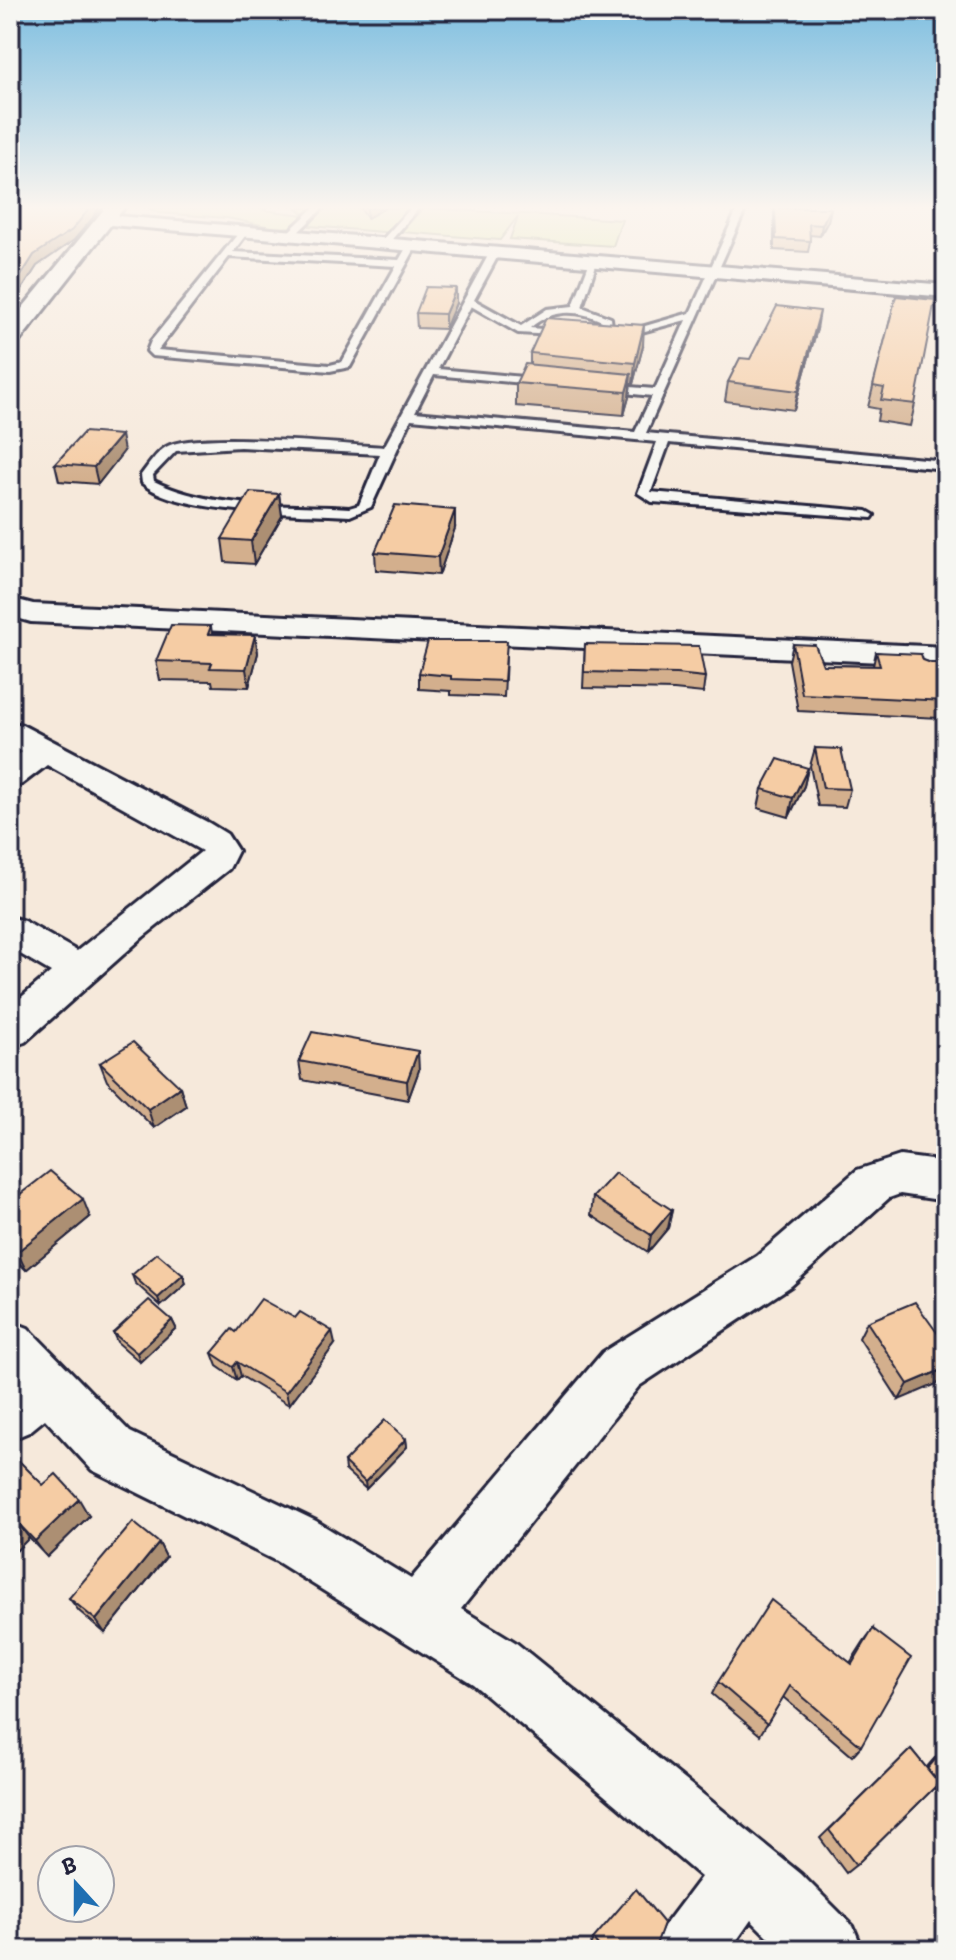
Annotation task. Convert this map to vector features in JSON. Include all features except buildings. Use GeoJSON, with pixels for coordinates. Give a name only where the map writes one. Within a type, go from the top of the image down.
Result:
{"type":"FeatureCollection","features":[{"type":"Feature","properties":{"kind":"street"},"geometry":{"type":"LineString","coordinates":[[10,338],[41,299]]}},
{"type":"Feature","properties":{"kind":"street"},"geometry":{"type":"LineString","coordinates":[[10,607],[31,613],[946,656]]}},
{"type":"Feature","properties":{"kind":"street"},"geometry":{"type":"LineString","coordinates":[[10,732],[196,831],[214,842],[220,851],[216,860],[129,927],[10,1031]]}},
{"type":"Feature","properties":{"kind":"street"},"geometry":{"type":"LineString","coordinates":[[10,777],[45,751]]}},
{"type":"Feature","properties":{"kind":"street"},"geometry":{"type":"LineString","coordinates":[[10,931],[81,971]]}},
{"type":"Feature","properties":{"kind":"street"},"geometry":{"type":"LineString","coordinates":[[418,1616],[621,1369],[774,1271],[873,1184],[900,1175],[936,1178],[946,1182]]}},
{"type":"Feature","properties":{"kind":"street"},"geometry":{"type":"LineString","coordinates":[[23,1381],[111,1451],[296,1541],[494,1663],[746,1872],[829,1950]]}},
{"type":"Feature","properties":{"kind":"street"},"geometry":{"type":"LineString","coordinates":[[688,1950],[746,1872]]}},
{"type":"Feature","properties":{"kind":"lane"},"geometry":{"type":"LineString","coordinates":[[190,299],[155,343],[152,351],[156,354],[228,362],[340,367],[351,358],[382,299]]}},
{"type":"Feature","properties":{"kind":"lane"},"geometry":{"type":"LineString","coordinates":[[577,308],[580,299]]}},
{"type":"Feature","properties":{"kind":"lane"},"geometry":{"type":"LineString","coordinates":[[639,436],[702,299]]}},
{"type":"Feature","properties":{"kind":"lane"},"geometry":{"type":"LineString","coordinates":[[388,451],[182,445],[168,451],[147,475],[148,483],[188,499],[350,512],[364,507],[388,451],[471,302],[522,331],[596,336],[696,314]]}},
{"type":"Feature","properties":{"kind":"lane"},"geometry":{"type":"LineString","coordinates":[[522,331],[540,314],[577,308],[607,320],[596,336]]}},
{"type":"Feature","properties":{"kind":"lane"},"geometry":{"type":"LineString","coordinates":[[433,372],[554,383]]}},
{"type":"Feature","properties":{"kind":"lane"},"geometry":{"type":"LineString","coordinates":[[585,386],[661,393]]}},
{"type":"Feature","properties":{"kind":"lane"},"geometry":{"type":"LineString","coordinates":[[409,415],[946,465]]}},
{"type":"Feature","properties":{"kind":"lane"},"geometry":{"type":"LineString","coordinates":[[664,439],[654,468],[645,482],[644,493],[652,498],[867,515]]}}]}
